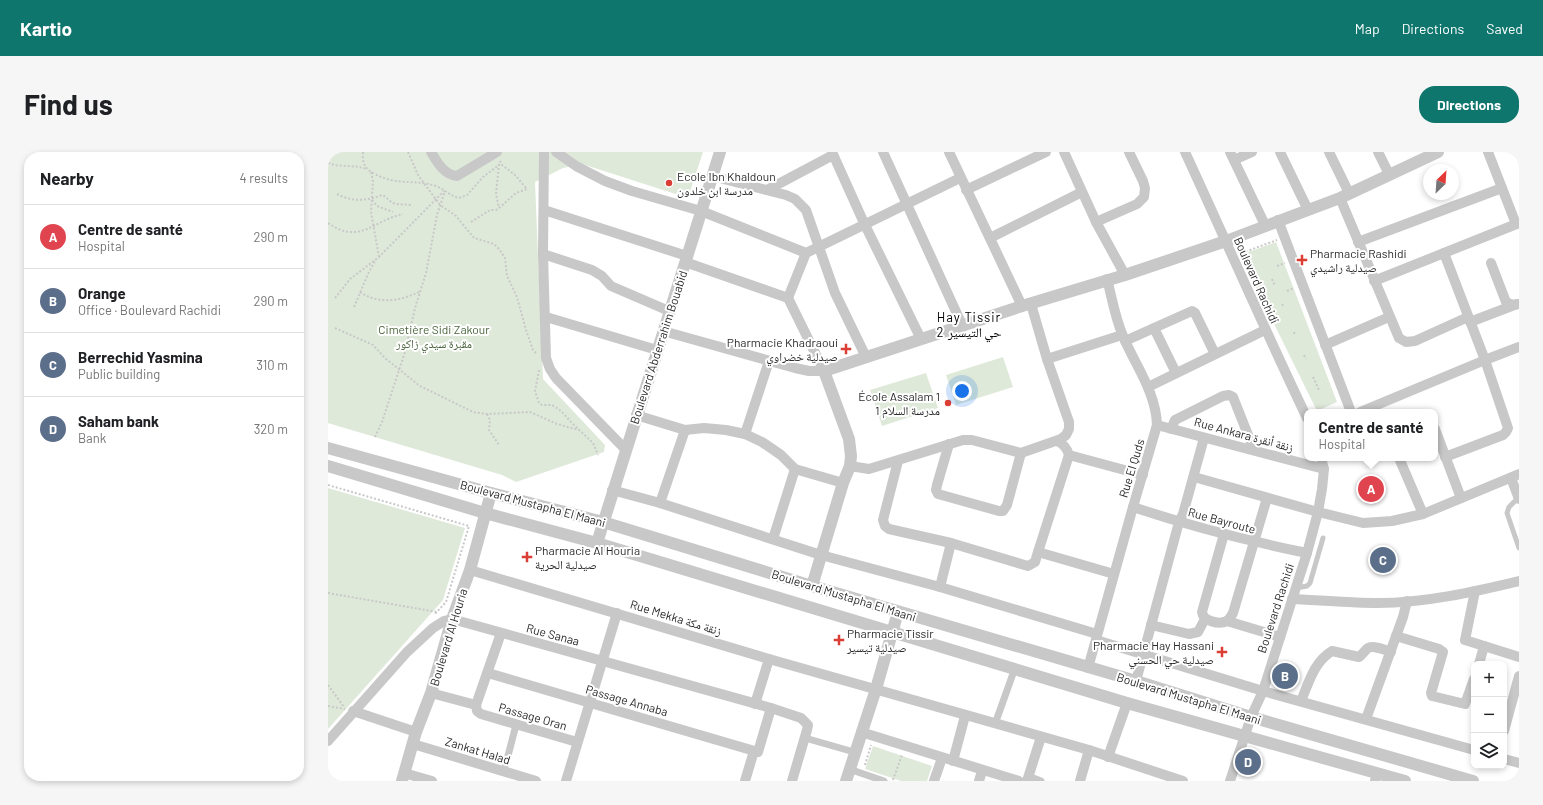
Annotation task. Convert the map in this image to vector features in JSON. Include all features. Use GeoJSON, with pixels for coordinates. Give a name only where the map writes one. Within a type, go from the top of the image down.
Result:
{"type":"FeatureCollection","features":[{"type":"Feature","properties":{"kind":"street"},"geometry":{"type":"LineString","coordinates":[[430,152],[447,173],[457,176],[499,156]]}},
{"type":"Feature","properties":{"kind":"street"},"geometry":{"type":"LineString","coordinates":[[544,152],[543,254],[546,358],[550,369],[556,378],[625,449]]}},
{"type":"Feature","properties":{"kind":"street"},"geometry":{"type":"LineString","coordinates":[[556,152],[576,166],[605,181],[632,191],[701,211],[806,253],[864,223],[960,178]]}},
{"type":"Feature","properties":{"kind":"street","name":"Boulevard Abderrahim Bouabid"},"geometry":{"type":"LineString","coordinates":[[596,543],[720,152]]}},
{"type":"Feature","properties":{"kind":"street"},"geometry":{"type":"LineString","coordinates":[[883,152],[963,327]]}},
{"type":"Feature","properties":{"kind":"street"},"geometry":{"type":"LineString","coordinates":[[850,466],[869,469],[964,440],[972,440],[1021,453],[1057,441],[1066,435],[1069,429],[1069,422],[1026,305],[990,238],[960,178],[949,152]]}},
{"type":"Feature","properties":{"kind":"street"},"geometry":{"type":"LineString","coordinates":[[966,190],[1046,152]]}},
{"type":"Feature","properties":{"kind":"street"},"geometry":{"type":"LineString","coordinates":[[1064,152],[1096,222],[1125,274]]}},
{"type":"Feature","properties":{"kind":"street"},"geometry":{"type":"LineString","coordinates":[[1096,222],[1137,204],[1144,197],[1144,181],[1129,152]]}},
{"type":"Feature","properties":{"kind":"street","name":"Boulevard Rachidi"},"geometry":{"type":"LineString","coordinates":[[1185,152],[1265,330],[1304,412]]}},
{"type":"Feature","properties":{"kind":"street"},"geometry":{"type":"LineString","coordinates":[[1252,152],[1232,156],[1265,225]]}},
{"type":"Feature","properties":{"kind":"street"},"geometry":{"type":"LineString","coordinates":[[1280,152],[1308,210]]}},
{"type":"Feature","properties":{"kind":"street"},"geometry":{"type":"LineString","coordinates":[[1329,152],[1345,196],[1358,242],[1389,318],[1399,338],[1406,342],[1410,342],[1518,304]]}},
{"type":"Feature","properties":{"kind":"street"},"geometry":{"type":"LineString","coordinates":[[1378,152],[1389,174]]}},
{"type":"Feature","properties":{"kind":"street"},"geometry":{"type":"LineString","coordinates":[[663,331],[809,371],[824,371],[838,368],[866,357],[1226,241],[1278,220],[1345,196],[1438,152]]}},
{"type":"Feature","properties":{"kind":"street"},"geometry":{"type":"LineString","coordinates":[[1374,281],[1518,223],[1488,152]]}},
{"type":"Feature","properties":{"kind":"street"},"geometry":{"type":"LineString","coordinates":[[767,190],[832,154],[921,339]]}},
{"type":"Feature","properties":{"kind":"street"},"geometry":{"type":"LineString","coordinates":[[712,176],[786,195],[802,204],[806,210],[834,293],[866,357]]}},
{"type":"Feature","properties":{"kind":"street"},"geometry":{"type":"LineString","coordinates":[[1358,242],[1502,188]]}},
{"type":"Feature","properties":{"kind":"street"},"geometry":{"type":"LineString","coordinates":[[990,238],[1082,192]]}},
{"type":"Feature","properties":{"kind":"street"},"geometry":{"type":"LineString","coordinates":[[544,210],[686,259],[788,298],[824,371],[849,439],[851,456],[850,466],[843,484],[812,586]]}},
{"type":"Feature","properties":{"kind":"street"},"geometry":{"type":"LineString","coordinates":[[1278,220],[1324,345],[1350,409]]}},
{"type":"Feature","properties":{"kind":"street"},"geometry":{"type":"LineString","coordinates":[[788,298],[806,253]]}},
{"type":"Feature","properties":{"kind":"street"},"geometry":{"type":"LineString","coordinates":[[1444,253],[1485,360],[1507,423],[1506,432],[1496,438],[1445,458]]}},
{"type":"Feature","properties":{"kind":"street"},"geometry":{"type":"LineString","coordinates":[[543,254],[592,270],[602,276],[611,286],[669,311]]}},
{"type":"Feature","properties":{"kind":"street"},"geometry":{"type":"LineString","coordinates":[[1491,263],[1506,302],[1509,304],[1518,304]]}},
{"type":"Feature","properties":{"kind":"street"},"geometry":{"type":"LineString","coordinates":[[1107,279],[1124,338],[1148,387],[1157,416],[1158,425]]}},
{"type":"Feature","properties":{"kind":"street"},"geometry":{"type":"LineString","coordinates":[[1047,359],[1124,338],[1154,328],[1192,311],[1195,313],[1215,354]]}},
{"type":"Feature","properties":{"kind":"street"},"geometry":{"type":"LineString","coordinates":[[546,317],[657,350]]}},
{"type":"Feature","properties":{"kind":"street"},"geometry":{"type":"LineString","coordinates":[[1324,345],[1389,318]]}},
{"type":"Feature","properties":{"kind":"street"},"geometry":{"type":"LineString","coordinates":[[1154,328],[1176,373]]}},
{"type":"Feature","properties":{"kind":"street"},"geometry":{"type":"LineString","coordinates":[[1148,387],[1265,330]]}},
{"type":"Feature","properties":{"kind":"street"},"geometry":{"type":"LineString","coordinates":[[1378,409],[1485,360],[1519,347]]}},
{"type":"Feature","properties":{"kind":"street"},"geometry":{"type":"LineString","coordinates":[[745,434],[769,361]]}},
{"type":"Feature","properties":{"kind":"street"},"geometry":{"type":"LineString","coordinates":[[1171,428],[1175,420],[1182,416],[1223,396],[1234,396],[1254,450]]}},
{"type":"Feature","properties":{"kind":"street"},"geometry":{"type":"LineString","coordinates":[[636,415],[685,430],[704,428],[726,430],[745,434],[762,442],[781,455],[795,469],[843,484]]}},
{"type":"Feature","properties":{"kind":"street","name":"Rue Ankara زنقة أنقرة"},"geometry":{"type":"LineString","coordinates":[[1158,425],[1324,469]]}},
{"type":"Feature","properties":{"kind":"street","name":"Rue El Quds"},"geometry":{"type":"LineString","coordinates":[[1088,668],[1142,475],[1158,425]]}},
{"type":"Feature","properties":{"kind":"street"},"geometry":{"type":"LineString","coordinates":[[660,503],[685,430]]}},
{"type":"Feature","properties":{"kind":"street"},"geometry":{"type":"LineString","coordinates":[[1136,681],[1178,522],[1183,514],[1204,438]]}},
{"type":"Feature","properties":{"kind":"street"},"geometry":{"type":"LineString","coordinates":[[1438,438],[1461,498]]}},
{"type":"Feature","properties":{"kind":"street"},"geometry":{"type":"LineString","coordinates":[[898,461],[884,516],[885,526],[889,529],[951,543],[1028,566],[1035,562],[1069,455],[1068,450],[1063,444],[1057,441]]}},
{"type":"Feature","properties":{"kind":"street"},"geometry":{"type":"LineString","coordinates":[[949,444],[937,485],[936,490],[938,494],[999,511],[1003,511],[1007,505],[1021,453]]}},
{"type":"Feature","properties":{"kind":"street","name":"Boulevard Mustapha El Maani"},"geometry":{"type":"LineString","coordinates":[[328,448],[603,522],[898,612],[1473,781]]}},
{"type":"Feature","properties":{"kind":"street"},"geometry":{"type":"LineString","coordinates":[[1069,455],[1142,475]]}},
{"type":"Feature","properties":{"kind":"street","name":"Boulevard Rachidi"},"geometry":{"type":"LineString","coordinates":[[1230,781],[1251,717],[1263,691],[1296,588],[1318,512],[1324,480],[1324,469],[1322,461]]}},
{"type":"Feature","properties":{"kind":"street"},"geometry":{"type":"LineString","coordinates":[[1400,461],[1423,514]]}},
{"type":"Feature","properties":{"kind":"street","name":"Boulevard Mustapha El Maani"},"geometry":{"type":"LineString","coordinates":[[328,466],[596,543],[1376,777],[1405,781]]}},
{"type":"Feature","properties":{"kind":"street"},"geometry":{"type":"LineString","coordinates":[[773,539],[795,469]]}},
{"type":"Feature","properties":{"kind":"street"},"geometry":{"type":"LineString","coordinates":[[1194,477],[1318,512],[1363,523],[1374,524],[1423,514],[1515,476],[1519,498]]}},
{"type":"Feature","properties":{"kind":"street"},"geometry":{"type":"LineString","coordinates":[[612,490],[660,503],[821,555],[940,587],[1096,637],[1143,654],[1263,691],[1471,749]]}},
{"type":"Feature","properties":{"kind":"street","name":"Boulevard Al Houria"},"geometry":{"type":"LineString","coordinates":[[403,777],[416,732],[431,693],[452,619],[470,570],[491,492]]}},
{"type":"Feature","properties":{"kind":"street"},"geometry":{"type":"LineString","coordinates":[[1224,534],[1202,612],[1205,619],[1222,623],[1227,621],[1233,613],[1267,498]]}},
{"type":"Feature","properties":{"kind":"street","name":"Rue Bayroute"},"geometry":{"type":"LineString","coordinates":[[1133,507],[1178,522],[1254,543],[1306,553]]}},
{"type":"Feature","properties":{"kind":"street"},"geometry":{"type":"LineString","coordinates":[[940,587],[951,543]]}},
{"type":"Feature","properties":{"kind":"street"},"geometry":{"type":"LineString","coordinates":[[1038,552],[1114,574]]}},
{"type":"Feature","properties":{"kind":"street","name":"Rue Mekka زنقة مكة"},"geometry":{"type":"LineString","coordinates":[[470,570],[617,614],[876,688],[965,716],[1089,750],[1171,779],[1183,781]]}},
{"type":"Feature","properties":{"kind":"street"},"geometry":{"type":"LineString","coordinates":[[1292,599],[1378,603],[1407,602],[1475,591],[1519,581]]}},
{"type":"Feature","properties":{"kind":"street"},"geometry":{"type":"LineString","coordinates":[[1475,591],[1465,639],[1467,641],[1519,657]]}},
{"type":"Feature","properties":{"kind":"street"},"geometry":{"type":"LineString","coordinates":[[1366,719],[1391,652],[1407,602]]}},
{"type":"Feature","properties":{"kind":"street"},"geometry":{"type":"LineString","coordinates":[[884,781],[848,775],[854,752],[876,688],[898,612]]}},
{"type":"Feature","properties":{"kind":"street"},"geometry":{"type":"LineString","coordinates":[[566,781],[617,614]]}},
{"type":"Feature","properties":{"kind":"street"},"geometry":{"type":"LineString","coordinates":[[328,741],[349,710],[407,652],[433,628],[444,621],[452,619]]}},
{"type":"Feature","properties":{"kind":"street","name":"Rue Sanaa"},"geometry":{"type":"LineString","coordinates":[[452,619],[771,708],[801,718],[808,725],[806,734]]}},
{"type":"Feature","properties":{"kind":"street"},"geometry":{"type":"LineString","coordinates":[[1151,624],[1188,634],[1198,632],[1205,619]]}},
{"type":"Feature","properties":{"kind":"street"},"geometry":{"type":"LineString","coordinates":[[1227,621],[1280,637]]}},
{"type":"Feature","properties":{"kind":"street"},"geometry":{"type":"LineString","coordinates":[[431,693],[476,705],[501,633]]}},
{"type":"Feature","properties":{"kind":"street"},"geometry":{"type":"LineString","coordinates":[[1396,636],[1442,652],[1431,693],[1432,696],[1464,705],[1471,688]]}},
{"type":"Feature","properties":{"kind":"street"},"geometry":{"type":"LineString","coordinates":[[1480,661],[1484,646]]}},
{"type":"Feature","properties":{"kind":"street"},"geometry":{"type":"LineString","coordinates":[[1300,701],[1316,665],[1325,655],[1332,651],[1359,657],[1364,654],[1368,648],[1372,647],[1391,652]]}},
{"type":"Feature","properties":{"kind":"street"},"geometry":{"type":"LineString","coordinates":[[755,704],[769,658]]}},
{"type":"Feature","properties":{"kind":"street"},"geometry":{"type":"LineString","coordinates":[[995,724],[1014,668]]}},
{"type":"Feature","properties":{"kind":"street","name":"Passage Annaba"},"geometry":{"type":"LineString","coordinates":[[488,673],[756,751]]}},
{"type":"Feature","properties":{"kind":"street"},"geometry":{"type":"LineString","coordinates":[[1507,720],[1519,676]]}},
{"type":"Feature","properties":{"kind":"street"},"geometry":{"type":"LineString","coordinates":[[1108,757],[1126,703]]}},
{"type":"Feature","properties":{"kind":"street","name":"Passage Oran"},"geometry":{"type":"LineString","coordinates":[[476,705],[477,711],[481,714],[577,742]]}},
{"type":"Feature","properties":{"kind":"street"},"geometry":{"type":"LineString","coordinates":[[745,781],[771,708]]}},
{"type":"Feature","properties":{"kind":"street"},"geometry":{"type":"LineString","coordinates":[[349,710],[416,732]]}},
{"type":"Feature","properties":{"kind":"street"},"geometry":{"type":"LineString","coordinates":[[953,761],[965,716]]}},
{"type":"Feature","properties":{"kind":"street"},"geometry":{"type":"LineString","coordinates":[[504,771],[516,725]]}},
{"type":"Feature","properties":{"kind":"street"},"geometry":{"type":"LineString","coordinates":[[861,732],[982,771],[1019,781]]}},
{"type":"Feature","properties":{"kind":"street"},"geometry":{"type":"LineString","coordinates":[[792,781],[806,734],[854,752]]}},
{"type":"Feature","properties":{"kind":"street"},"geometry":{"type":"LineString","coordinates":[[1041,738],[1028,779],[1041,781]]}},
{"type":"Feature","properties":{"kind":"street","name":"Zankat Halad"},"geometry":{"type":"LineString","coordinates":[[413,744],[504,771],[516,778],[536,781]]}},
{"type":"Feature","properties":{"kind":"street"},"geometry":{"type":"LineString","coordinates":[[1080,781],[1089,750]]}},
{"type":"Feature","properties":{"kind":"street"},"geometry":{"type":"LineString","coordinates":[[934,781],[942,758]]}},
{"type":"Feature","properties":{"kind":"street"},"geometry":{"type":"LineString","coordinates":[[1507,760],[1519,763]]}},
{"type":"Feature","properties":{"kind":"street"},"geometry":{"type":"LineString","coordinates":[[979,781],[982,771]]}},
{"type":"Feature","properties":{"kind":"street"},"geometry":{"type":"LineString","coordinates":[[403,777],[432,781]]}},
{"type":"Feature","properties":{"kind":"lane"},"geometry":{"type":"LineString","coordinates":[[1519,498],[1509,507],[1507,513],[1519,548]]}},
{"type":"Feature","properties":{"kind":"lane"},"geometry":{"type":"LineString","coordinates":[[1296,588],[1307,586],[1310,583],[1323,538]]}},
{"type":"Feature","properties":{"kind":"path"},"geometry":{"type":"LineString","coordinates":[[364,152],[363,162],[366,169]]}},
{"type":"Feature","properties":{"kind":"path"},"geometry":{"type":"LineString","coordinates":[[408,152],[418,175],[440,205],[456,216],[474,238],[494,244],[505,258],[507,276],[517,297],[533,350],[539,356]]}},
{"type":"Feature","properties":{"kind":"path"},"geometry":{"type":"LineString","coordinates":[[499,156],[496,194],[500,208]]}},
{"type":"Feature","properties":{"kind":"path"},"geometry":{"type":"LineString","coordinates":[[471,222],[490,210],[500,208],[516,193],[526,189],[527,187],[502,165],[499,156]]}},
{"type":"Feature","properties":{"kind":"path"},"geometry":{"type":"LineString","coordinates":[[328,163],[366,169],[388,180],[437,186],[456,197],[464,196],[483,177],[499,165]]}},
{"type":"Feature","properties":{"kind":"path"},"geometry":{"type":"LineString","coordinates":[[354,307],[378,257],[371,212],[373,181],[370,171]]}},
{"type":"Feature","properties":{"kind":"path"},"geometry":{"type":"LineString","coordinates":[[335,298],[350,279],[378,257],[435,199],[445,191]]}},
{"type":"Feature","properties":{"kind":"path"},"geometry":{"type":"LineString","coordinates":[[375,437],[382,422],[405,352],[415,308],[422,291],[440,205],[445,191]]}},
{"type":"Feature","properties":{"kind":"path"},"geometry":{"type":"LineString","coordinates":[[337,194],[346,199],[352,200],[371,200],[382,195],[386,196],[391,202],[411,205]]}},
{"type":"Feature","properties":{"kind":"path"},"geometry":{"type":"LineString","coordinates":[[371,200],[377,206],[393,212]]}},
{"type":"Feature","properties":{"kind":"path"},"geometry":{"type":"LineString","coordinates":[[328,223],[338,229],[355,233],[403,214]]}},
{"type":"Feature","properties":{"kind":"path"},"geometry":{"type":"LineString","coordinates":[[1238,254],[1276,240],[1279,246]]}},
{"type":"Feature","properties":{"kind":"path"},"geometry":{"type":"LineString","coordinates":[[1283,257],[1288,269]]}},
{"type":"Feature","properties":{"kind":"path"},"geometry":{"type":"LineString","coordinates":[[1276,266],[1285,263]]}},
{"type":"Feature","properties":{"kind":"path"},"geometry":{"type":"LineString","coordinates":[[1249,278],[1258,274]]}},
{"type":"Feature","properties":{"kind":"path"},"geometry":{"type":"LineString","coordinates":[[1272,279],[1275,286]]}},
{"type":"Feature","properties":{"kind":"path"},"geometry":{"type":"LineString","coordinates":[[1292,282],[1297,294]]}},
{"type":"Feature","properties":{"kind":"path"},"geometry":{"type":"LineString","coordinates":[[1287,291],[1295,288]]}},
{"type":"Feature","properties":{"kind":"path"},"geometry":{"type":"LineString","coordinates":[[360,292],[373,299],[386,301],[406,297],[422,291]]}},
{"type":"Feature","properties":{"kind":"path"},"geometry":{"type":"LineString","coordinates":[[1261,302],[1269,299]]}},
{"type":"Feature","properties":{"kind":"path"},"geometry":{"type":"LineString","coordinates":[[335,328],[373,345],[386,358],[400,368],[410,379],[420,386],[468,410],[487,414],[530,412],[557,424],[580,431]]}},
{"type":"Feature","properties":{"kind":"path"},"geometry":{"type":"LineString","coordinates":[[1304,354],[1306,359]]}},
{"type":"Feature","properties":{"kind":"path"},"geometry":{"type":"LineString","coordinates":[[540,366],[535,391],[538,401],[542,405],[552,405],[557,407],[593,443],[598,454]]}},
{"type":"Feature","properties":{"kind":"path"},"geometry":{"type":"LineString","coordinates":[[1313,377],[1319,390]]}},
{"type":"Feature","properties":{"kind":"path"},"geometry":{"type":"LineString","coordinates":[[487,414],[490,420],[489,430],[499,445]]}},
{"type":"Feature","properties":{"kind":"path"},"geometry":{"type":"LineString","coordinates":[[328,485],[469,526],[446,602],[432,618]]}},
{"type":"Feature","properties":{"kind":"path"},"geometry":{"type":"LineString","coordinates":[[328,593],[437,612]]}},
{"type":"Feature","properties":{"kind":"path"},"geometry":{"type":"LineString","coordinates":[[328,685],[349,710]]}},
{"type":"Feature","properties":{"kind":"path"},"geometry":{"type":"LineString","coordinates":[[328,706],[349,710]]}},
{"type":"Feature","properties":{"kind":"path"},"geometry":{"type":"LineString","coordinates":[[863,770],[872,744]]}},
{"type":"Feature","properties":{"kind":"path"},"geometry":{"type":"LineString","coordinates":[[896,752],[909,756]]}},
{"type":"Feature","properties":{"kind":"path"},"geometry":{"type":"LineString","coordinates":[[894,780],[902,754]]}},
{"type":"Feature","properties":{"kind":"green space","name":"Cimetière Sidi Zakour مقبرة سيدي زاكور"},"geometry":{"type":"Polygon","coordinates":[[[328,152],[703,152],[688,198],[582,164],[563,168],[535,182],[543,379],[605,445],[604,452],[516,482],[502,475],[328,423],[328,152]]]}},
{"type":"Feature","properties":{"kind":"green space"},"geometry":{"type":"Polygon","coordinates":[[[1276,242],[1337,402],[1321,409],[1316,409],[1240,255],[1276,242]]]}},
{"type":"Feature","properties":{"kind":"green space"},"geometry":{"type":"Polygon","coordinates":[[[1003,357],[1013,387],[956,405],[946,375],[1003,357]]]}},
{"type":"Feature","properties":{"kind":"green space"},"geometry":{"type":"Polygon","coordinates":[[[926,373],[938,408],[882,426],[870,390],[926,373]]]}},
{"type":"Feature","properties":{"kind":"green space"},"geometry":{"type":"Polygon","coordinates":[[[328,488],[465,528],[443,600],[328,729],[328,488]]]}},
{"type":"Feature","properties":{"kind":"green space"},"geometry":{"type":"Polygon","coordinates":[[[873,746],[932,766],[927,781],[901,781],[865,769],[873,746]]]}},
{"type":"Feature","properties":{"kind":"place","name":"Ecole Ibn Khaldoun مدرسة ابن خلدون"},"geometry":{"type":"Point","coordinates":[669,183]}},
{"type":"Feature","properties":{"kind":"place","name":"Pharmacie Rashidi صيدلية راشيدي"},"geometry":{"type":"Point","coordinates":[1302,260]}},
{"type":"Feature","properties":{"kind":"place","name":"Pharmacie Khadraoui صيدلية خضراوي"},"geometry":{"type":"Point","coordinates":[846,349]}},
{"type":"Feature","properties":{"kind":"place","name":"École Assalam 1 مدرسة السلام 1"},"geometry":{"type":"Point","coordinates":[948,403]}},
{"type":"Feature","properties":{"kind":"place","name":"Centre de santé"},"geometry":{"type":"Point","coordinates":[1371,489]}},
{"type":"Feature","properties":{"kind":"place","name":"Pharmacie Al Houria صيدلية الحرية"},"geometry":{"type":"Point","coordinates":[527,557]}},
{"type":"Feature","properties":{"kind":"place","name":"Berrechid Yasmina"},"geometry":{"type":"Point","coordinates":[1383,560]}},
{"type":"Feature","properties":{"kind":"place","name":"Pharmacie Tissir صيدلية تيسير"},"geometry":{"type":"Point","coordinates":[839,640]}},
{"type":"Feature","properties":{"kind":"place","name":"Pharmacie Hay Hassani صيدلية حي الحسني"},"geometry":{"type":"Point","coordinates":[1222,652]}},
{"type":"Feature","properties":{"kind":"place","name":"Orange"},"geometry":{"type":"Point","coordinates":[1285,676]}},
{"type":"Feature","properties":{"kind":"place","name":"Saham bank"},"geometry":{"type":"Point","coordinates":[1248,762]}},
{"type":"Feature","properties":{"kind":"district","name":"Hay Tissir 2 حي التيسير"},"geometry":{"type":"Point","coordinates":[969,324]}}]}
